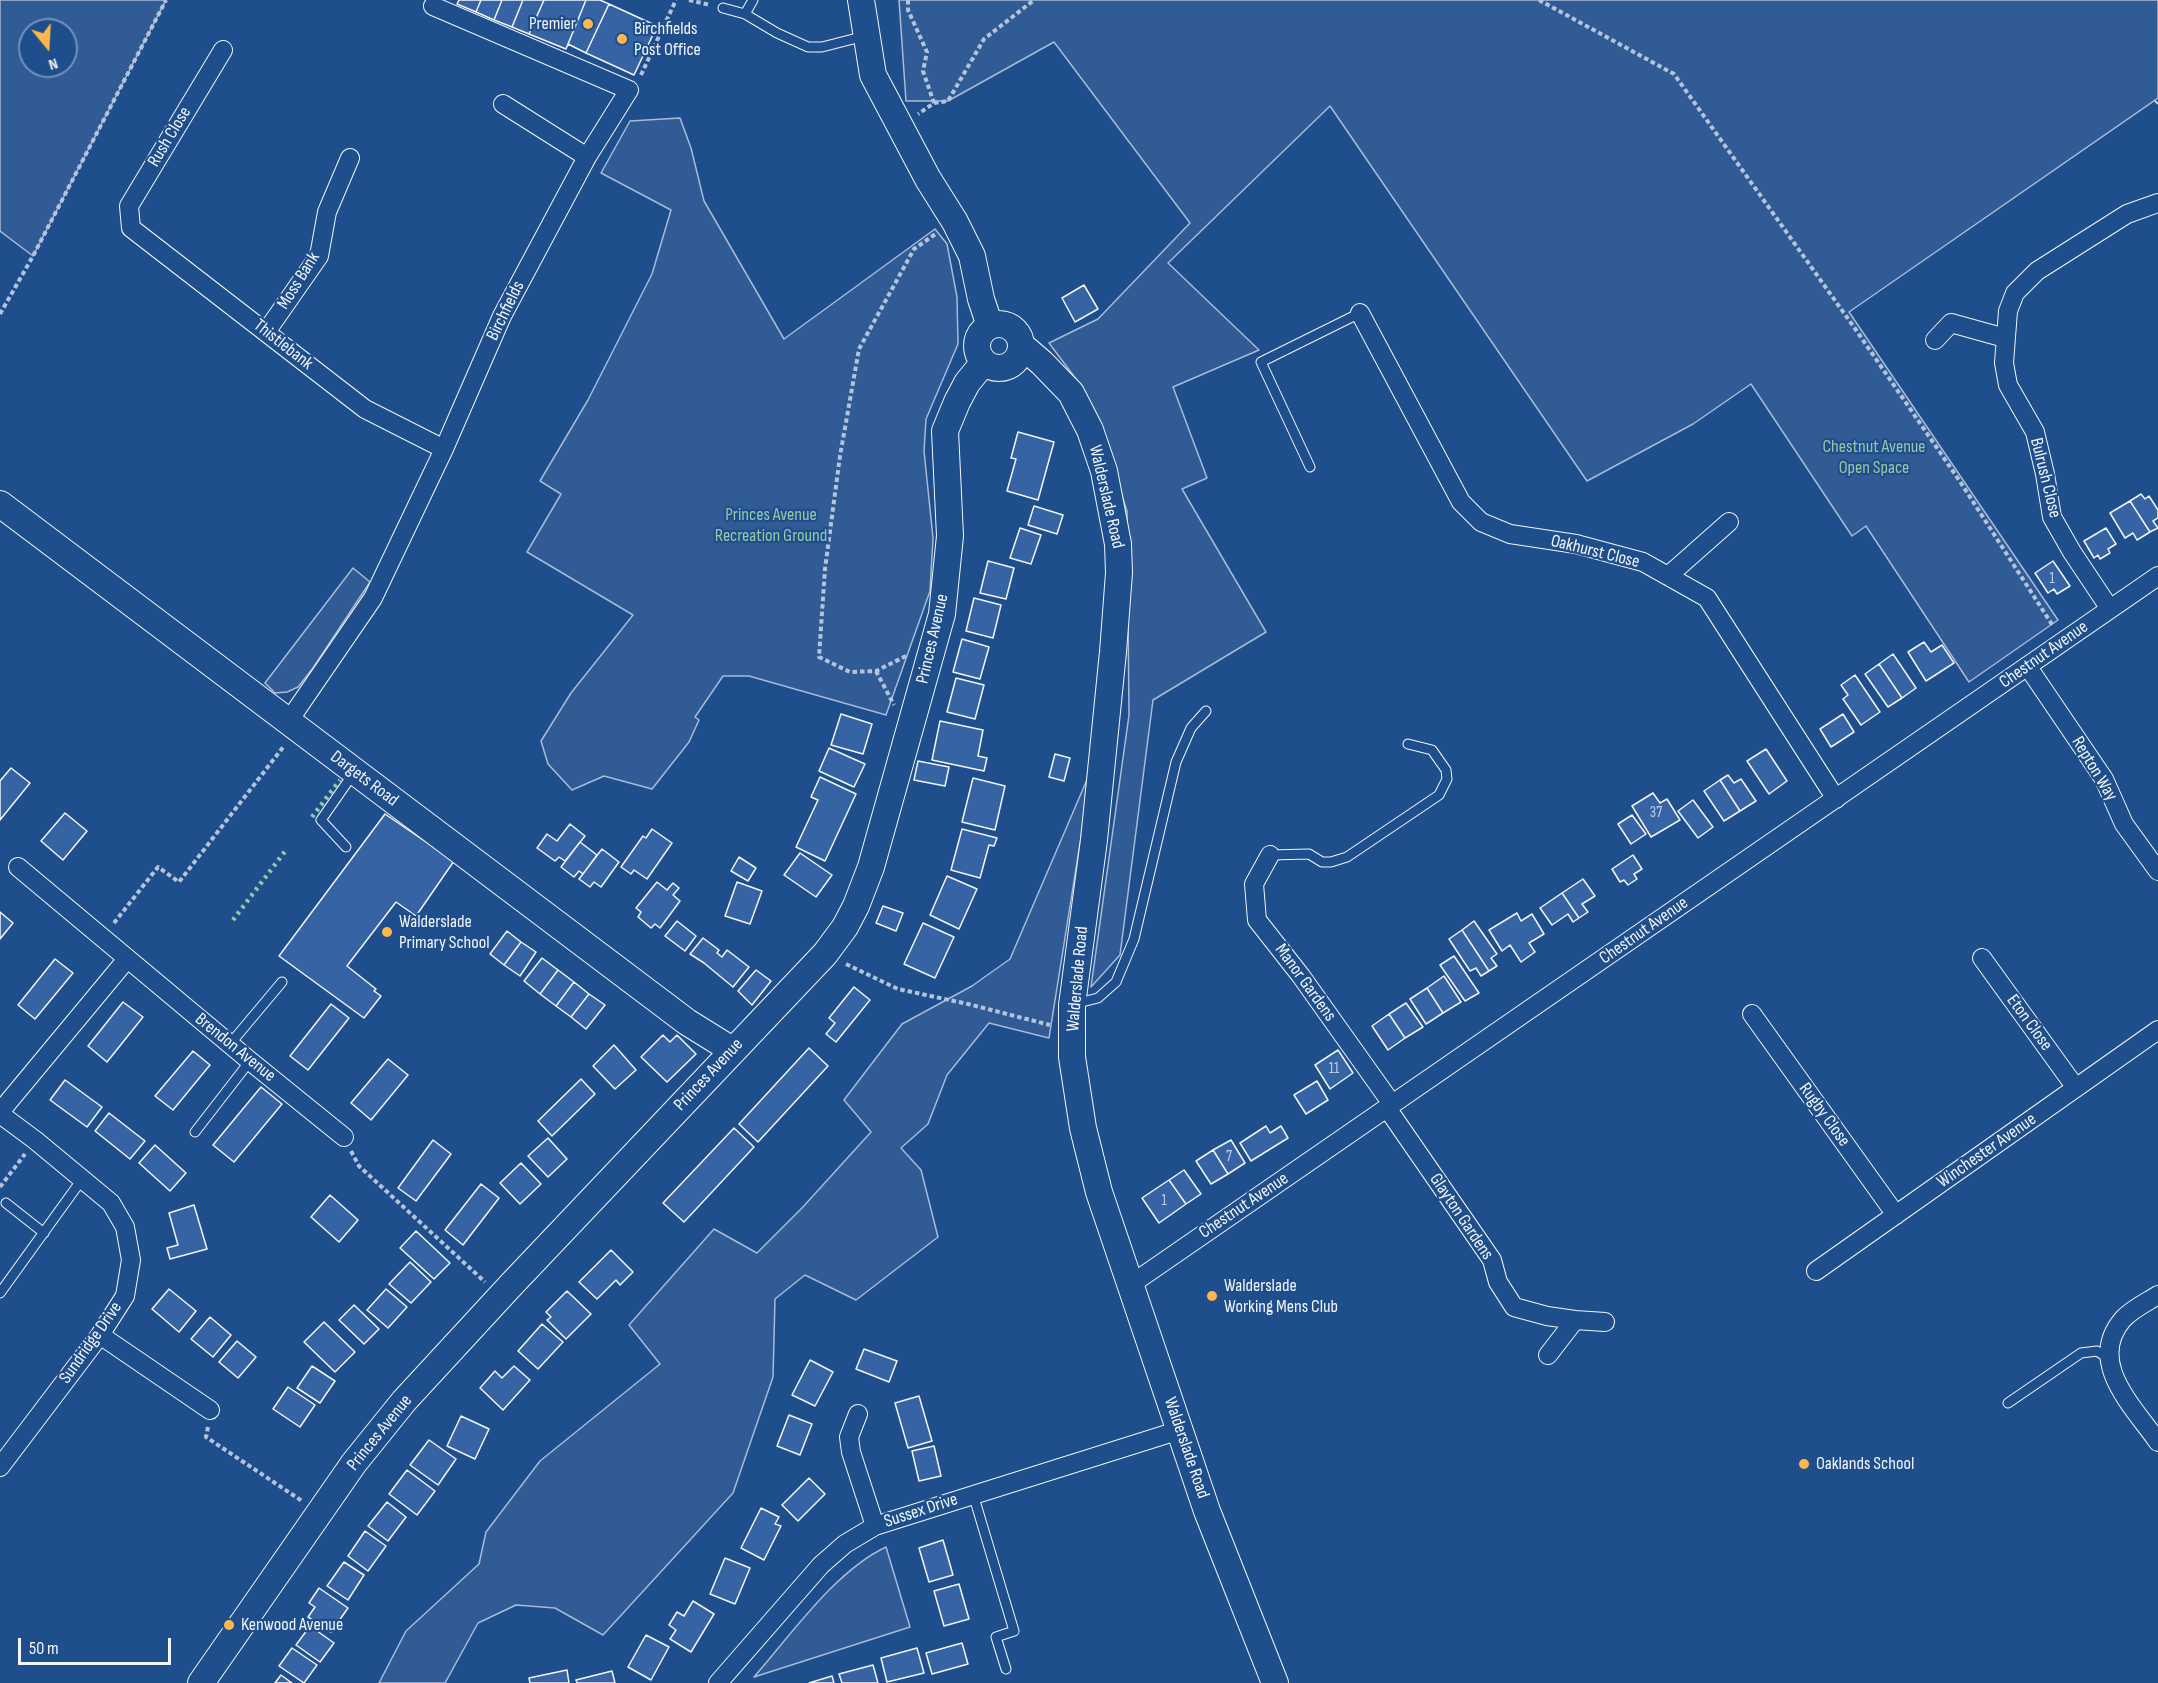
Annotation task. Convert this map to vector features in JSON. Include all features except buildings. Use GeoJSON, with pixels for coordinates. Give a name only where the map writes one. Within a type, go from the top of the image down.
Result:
{"type":"FeatureCollection","features":[{"type":"Feature","properties":{"kind":"street"},"geometry":{"type":"LineString","coordinates":[[861,0],[873,75],[972,256],[981,300],[990,326]]}},
{"type":"Feature","properties":{"kind":"street"},"geometry":{"type":"LineString","coordinates":[[433,6],[629,90]]}},
{"type":"Feature","properties":{"kind":"street","name":"Rush Close"},"geometry":{"type":"LineString","coordinates":[[131,228],[129,206],[223,50]]}},
{"type":"Feature","properties":{"kind":"street","name":"Birchfields"},"geometry":{"type":"LineString","coordinates":[[292,725],[373,598],[444,449],[502,316],[587,158],[629,90]]}},
{"type":"Feature","properties":{"kind":"street"},"geometry":{"type":"LineString","coordinates":[[503,105],[587,158]]}},
{"type":"Feature","properties":{"kind":"street","name":"Moss Bank"},"geometry":{"type":"LineString","coordinates":[[266,332],[319,256],[327,212],[350,158]]}},
{"type":"Feature","properties":{"kind":"street","name":"Bulrush Close"},"geometry":{"type":"LineString","coordinates":[[2110,609],[2052,517],[2035,432],[2008,385],[2004,363],[2008,312],[2015,293],[2037,271],[2127,214],[2158,203]]}},
{"type":"Feature","properties":{"kind":"street","name":"Thistlebank"},"geometry":{"type":"LineString","coordinates":[[131,228],[365,409],[444,449]]}},
{"type":"Feature","properties":{"kind":"street","name":"Oakhurst Close"},"geometry":{"type":"LineString","coordinates":[[1360,313],[1461,502],[1481,522],[1510,534],[1576,544],[1643,562],[1707,598],[1836,799]]}},
{"type":"Feature","properties":{"kind":"street"},"geometry":{"type":"LineString","coordinates":[[1935,340],[1951,322],[2005,338]]}},
{"type":"Feature","properties":{"kind":"street"},"geometry":{"type":"LineString","coordinates":[[1004,325],[1016,332],[1021,345],[1017,359],[1011,364],[997,368],[984,362],[977,350],[980,336],[990,326],[1004,325]]}},
{"type":"Feature","properties":{"kind":"street","name":"Walderslade Road"},"geometry":{"type":"LineString","coordinates":[[1021,345],[1071,393],[1090,430],[1104,471],[1118,544],[1119,573],[1113,652],[1094,840],[1072,1005],[1072,1056],[1083,1128],[1100,1192],[1211,1521],[1275,1683]]}},
{"type":"Feature","properties":{"kind":"street","name":"Princes Avenue"},"geometry":{"type":"LineString","coordinates":[[201,1683],[354,1463],[404,1401],[732,1050],[825,954],[845,927],[871,867],[942,614],[950,536],[945,431],[967,383],[984,362]]}},
{"type":"Feature","properties":{"kind":"street","name":"Dargets Road"},"geometry":{"type":"LineString","coordinates":[[0,504],[677,1015],[732,1050]]}},
{"type":"Feature","properties":{"kind":"street"},"geometry":{"type":"LineString","coordinates":[[1668,576],[1729,522]]}},
{"type":"Feature","properties":{"kind":"street","name":"Chestnut Avenue"},"geometry":{"type":"LineString","coordinates":[[1130,1284],[2158,576]]}},
{"type":"Feature","properties":{"kind":"street","name":"Repton Way"},"geometry":{"type":"LineString","coordinates":[[2028,667],[2104,779],[2124,824],[2158,871]]}},
{"type":"Feature","properties":{"kind":"street","name":"Manor Gardens"},"geometry":{"type":"LineString","coordinates":[[1270,855],[1254,884],[1257,920],[1300,976],[1389,1106]]}},
{"type":"Feature","properties":{"kind":"street","name":"Brendon Avenue"},"geometry":{"type":"LineString","coordinates":[[18,867],[344,1137]]}},
{"type":"Feature","properties":{"kind":"street"},"geometry":{"type":"LineString","coordinates":[[0,1113],[127,958]]}},
{"type":"Feature","properties":{"kind":"street","name":"Eton Close"},"geometry":{"type":"LineString","coordinates":[[1982,958],[2076,1088]]}},
{"type":"Feature","properties":{"kind":"street","name":"Rugby Close"},"geometry":{"type":"LineString","coordinates":[[1752,1014],[1896,1215]]}},
{"type":"Feature","properties":{"kind":"street","name":"Winchester Avenue"},"geometry":{"type":"LineString","coordinates":[[1816,1271],[2158,1030]]}},
{"type":"Feature","properties":{"kind":"street","name":"Glayton Gardens"},"geometry":{"type":"LineString","coordinates":[[1389,1106],[1492,1260],[1498,1282],[1514,1307],[1547,1316],[1605,1322]]}},
{"type":"Feature","properties":{"kind":"street","name":"Sundridge Drive"},"geometry":{"type":"LineString","coordinates":[[0,1113],[111,1203],[125,1227],[131,1260],[125,1296],[100,1335],[0,1467]]}},
{"type":"Feature","properties":{"kind":"street"},"geometry":{"type":"LineString","coordinates":[[2158,1295],[2125,1318],[2112,1335],[2108,1358],[2114,1379],[2158,1442]]}},
{"type":"Feature","properties":{"kind":"street"},"geometry":{"type":"LineString","coordinates":[[1548,1355],[1575,1320]]}},
{"type":"Feature","properties":{"kind":"street"},"geometry":{"type":"LineString","coordinates":[[100,1335],[210,1410]]}},
{"type":"Feature","properties":{"kind":"street"},"geometry":{"type":"LineString","coordinates":[[858,1414],[849,1437],[851,1452],[875,1526]]}},
{"type":"Feature","properties":{"kind":"street","name":"Sussex Drive"},"geometry":{"type":"LineString","coordinates":[[718,1683],[822,1565],[845,1544],[875,1526],[1180,1430]]}},
{"type":"Feature","properties":{"kind":"lane"},"geometry":{"type":"LineString","coordinates":[[745,14],[753,0]]}},
{"type":"Feature","properties":{"kind":"lane"},"geometry":{"type":"LineString","coordinates":[[723,8],[745,14],[777,33],[808,46],[822,47],[865,36]]}},
{"type":"Feature","properties":{"kind":"lane"},"geometry":{"type":"LineString","coordinates":[[1310,467],[1261,362],[1360,313]]}},
{"type":"Feature","properties":{"kind":"lane"},"geometry":{"type":"LineString","coordinates":[[1072,1005],[1098,998],[1116,982],[1134,939],[1176,762],[1191,728],[1206,711]]}},
{"type":"Feature","properties":{"kind":"lane"},"geometry":{"type":"LineString","coordinates":[[1270,855],[1309,854],[1322,862],[1347,857],[1439,795],[1447,779],[1446,770],[1432,750],[1408,744]]}},
{"type":"Feature","properties":{"kind":"lane"},"geometry":{"type":"LineString","coordinates":[[346,848],[321,820],[354,772]]}},
{"type":"Feature","properties":{"kind":"lane"},"geometry":{"type":"LineString","coordinates":[[230,1044],[282,982]]}},
{"type":"Feature","properties":{"kind":"lane"},"geometry":{"type":"LineString","coordinates":[[195,1132],[250,1061]]}},
{"type":"Feature","properties":{"kind":"lane"},"geometry":{"type":"LineString","coordinates":[[0,1293],[83,1179]]}},
{"type":"Feature","properties":{"kind":"lane"},"geometry":{"type":"LineString","coordinates":[[6,1203],[44,1233]]}},
{"type":"Feature","properties":{"kind":"lane"},"geometry":{"type":"LineString","coordinates":[[2008,1403],[2081,1353],[2097,1351],[2108,1358]]}},
{"type":"Feature","properties":{"kind":"lane"},"geometry":{"type":"LineString","coordinates":[[973,1494],[1014,1631],[996,1637],[1006,1669]]}},
{"type":"Feature","properties":{"kind":"path"},"geometry":{"type":"LineString","coordinates":[[0,314],[33,256],[166,0]]}},
{"type":"Feature","properties":{"kind":"path"},"geometry":{"type":"LineString","coordinates":[[629,90],[640,76],[676,0]]}},
{"type":"Feature","properties":{"kind":"path"},"geometry":{"type":"LineString","coordinates":[[690,0],[723,8]]}},
{"type":"Feature","properties":{"kind":"path"},"geometry":{"type":"LineString","coordinates":[[908,0],[908,10],[927,52],[923,72],[934,103]]}},
{"type":"Feature","properties":{"kind":"path"},"geometry":{"type":"LineString","coordinates":[[921,110],[934,103],[948,101],[984,39],[1034,0]]}},
{"type":"Feature","properties":{"kind":"path"},"geometry":{"type":"LineString","coordinates":[[1539,0],[1674,74],[1856,330],[1961,483],[2062,641]]}},
{"type":"Feature","properties":{"kind":"path"},"geometry":{"type":"LineString","coordinates":[[914,249],[859,349],[829,535],[819,657],[850,672],[876,671],[915,651]]}},
{"type":"Feature","properties":{"kind":"path"},"geometry":{"type":"LineString","coordinates":[[102,938],[158,867],[179,882],[292,725]]}},
{"type":"Feature","properties":{"kind":"path"},"geometry":{"type":"LineString","coordinates":[[825,954],[897,989],[1072,1030]]}},
{"type":"Feature","properties":{"kind":"path"},"geometry":{"type":"LineString","coordinates":[[344,1137],[359,1166],[500,1297]]}},
{"type":"Feature","properties":{"kind":"path"},"geometry":{"type":"LineString","coordinates":[[0,1187],[35,1140]]}},
{"type":"Feature","properties":{"kind":"path"},"geometry":{"type":"LineString","coordinates":[[210,1410],[206,1437],[320,1513]]}},
{"type":"Feature","properties":{"kind":"green space"},"geometry":{"type":"Polygon","coordinates":[[[0,0],[166,0],[33,256],[0,231],[0,0]]]}},
{"type":"Feature","properties":{"kind":"green space","name":"Chestnut Avenue Open Space"},"geometry":{"type":"Polygon","coordinates":[[[899,0],[2158,0],[2158,98],[1849,312],[2058,620],[1969,682],[1866,526],[1852,536],[1751,384],[1693,424],[1587,481],[1330,106],[1168,263],[1259,350],[1173,387],[1207,478],[1182,489],[1266,632],[1153,700],[1120,955],[1091,987],[1129,715],[1127,511],[1097,420],[1079,383],[1049,343],[1098,319],[1190,223],[1054,42],[948,101],[906,101],[899,0]]]}},
{"type":"Feature","properties":{"kind":"green space","name":"Princes Avenue Recreation Ground"},"geometry":{"type":"Polygon","coordinates":[[[680,118],[691,148],[704,201],[784,339],[935,229],[947,244],[957,297],[958,344],[926,419],[924,451],[933,538],[930,591],[886,715],[749,676],[723,676],[695,717],[699,720],[689,742],[652,789],[604,776],[572,790],[548,764],[541,741],[571,693],[633,615],[527,552],[561,494],[540,481],[588,400],[652,274],[671,210],[601,173],[630,121],[680,118]]]}},
{"type":"Feature","properties":{"kind":"green space"},"geometry":{"type":"Polygon","coordinates":[[[353,568],[370,582],[298,687],[287,692],[275,693],[265,683],[353,568]]]}},
{"type":"Feature","properties":{"kind":"green space"},"geometry":{"type":"Polygon","coordinates":[[[1092,768],[1049,1038],[989,1023],[947,1075],[928,1124],[901,1148],[921,1170],[938,1237],[856,1300],[805,1275],[775,1299],[773,1377],[733,1493],[603,1635],[555,1608],[516,1605],[478,1623],[445,1683],[379,1683],[406,1631],[479,1564],[486,1532],[540,1461],[660,1364],[629,1325],[714,1229],[757,1253],[802,1208],[871,1132],[844,1100],[902,1024],[972,986],[1010,959],[1092,768]]]}},
{"type":"Feature","properties":{"kind":"green space"},"geometry":{"type":"Polygon","coordinates":[[[886,1547],[910,1627],[754,1677],[832,1588],[867,1558],[886,1547]]]}},
{"type":"Feature","properties":{"kind":"hedge"},"geometry":{"type":"LineString","coordinates":[[312,817],[340,780]]}},
{"type":"Feature","properties":{"kind":"hedge"},"geometry":{"type":"LineString","coordinates":[[233,920],[286,850]]}},
{"type":"Feature","properties":{"kind":"fence"},"geometry":{"type":"LineString","coordinates":[[2155,101],[2158,104]]}},
{"type":"Feature","properties":{"kind":"place","name":"Premier"},"geometry":{"type":"Point","coordinates":[588,24]}},
{"type":"Feature","properties":{"kind":"place","name":"Birchfields Post Office"},"geometry":{"type":"Point","coordinates":[622,39]}},
{"type":"Feature","properties":{"kind":"place","name":"Walderslade Primary School"},"geometry":{"type":"Point","coordinates":[387,932]}},
{"type":"Feature","properties":{"kind":"place","name":"Walderslade Working Mens Club"},"geometry":{"type":"Point","coordinates":[1212,1296]}},
{"type":"Feature","properties":{"kind":"place","name":"Oaklands School"},"geometry":{"type":"Point","coordinates":[1804,1464]}},
{"type":"Feature","properties":{"kind":"place","name":"Kenwood Avenue"},"geometry":{"type":"Point","coordinates":[229,1625]}}]}
